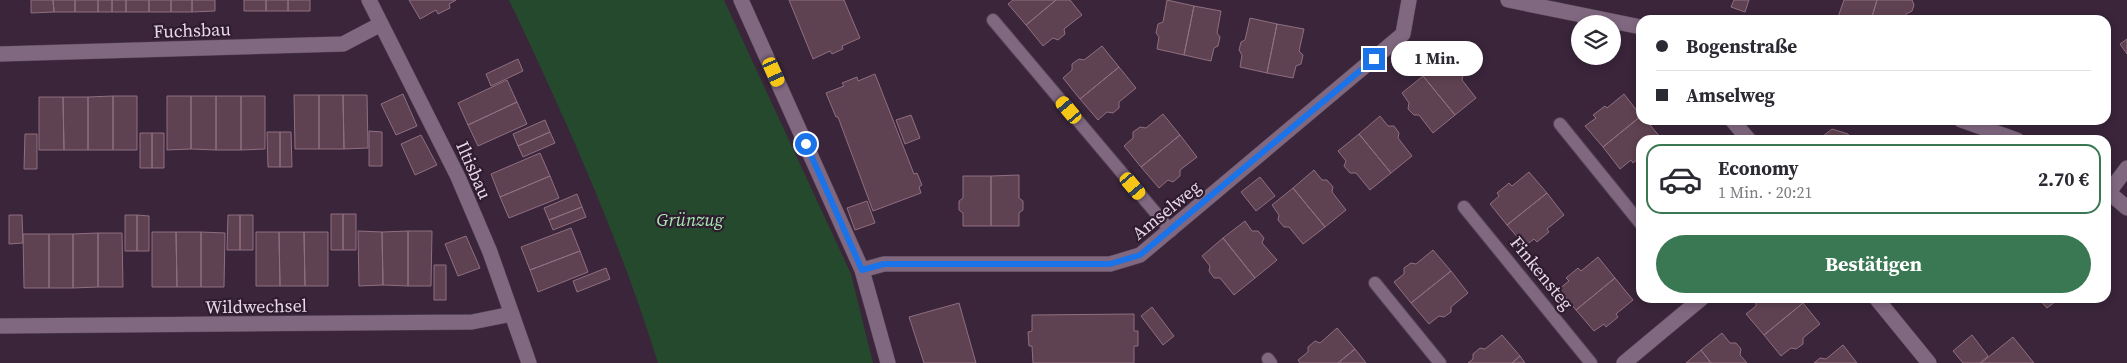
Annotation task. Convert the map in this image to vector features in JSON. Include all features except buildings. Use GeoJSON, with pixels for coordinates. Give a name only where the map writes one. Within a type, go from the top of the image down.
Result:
{"type":"FeatureCollection","features":[{"type":"Feature","properties":{"kind":"street","name":"Iltisbau"},"geometry":{"type":"LineString","coordinates":[[369,0],[458,177],[490,252],[529,363]]}},
{"type":"Feature","properties":{"kind":"street"},"geometry":{"type":"LineString","coordinates":[[742,0],[862,270],[888,363]]}},
{"type":"Feature","properties":{"kind":"street","name":"Amselweg"},"geometry":{"type":"LineString","coordinates":[[862,270],[884,264],[1110,264],[1140,255],[1171,231],[1403,34],[1409,0]]}},
{"type":"Feature","properties":{"kind":"street"},"geometry":{"type":"LineString","coordinates":[[1508,0],[1636,26]]}},
{"type":"Feature","properties":{"kind":"street","name":"Fuchsbau"},"geometry":{"type":"LineString","coordinates":[[0,54],[343,44],[381,24]]}},
{"type":"Feature","properties":{"kind":"street"},"geometry":{"type":"LineString","coordinates":[[1736,125],[1745,135]]}},
{"type":"Feature","properties":{"kind":"street"},"geometry":{"type":"LineString","coordinates":[[1975,125],[2003,135]]}},
{"type":"Feature","properties":{"kind":"street"},"geometry":{"type":"LineString","coordinates":[[2111,186],[2127,168]]}},
{"type":"Feature","properties":{"kind":"street"},"geometry":{"type":"LineString","coordinates":[[2111,194],[2127,208]]}},
{"type":"Feature","properties":{"kind":"street"},"geometry":{"type":"LineString","coordinates":[[1624,363],[1695,303]]}},
{"type":"Feature","properties":{"kind":"street"},"geometry":{"type":"LineString","coordinates":[[1880,303],[1929,363]]}},
{"type":"Feature","properties":{"kind":"street","name":"Wildwechsel"},"geometry":{"type":"LineString","coordinates":[[0,326],[472,322],[512,314]]}},
{"type":"Feature","properties":{"kind":"lane"},"geometry":{"type":"LineString","coordinates":[[993,20],[1171,231]]}},
{"type":"Feature","properties":{"kind":"lane"},"geometry":{"type":"LineString","coordinates":[[1560,124],[1636,218]]}},
{"type":"Feature","properties":{"kind":"lane","name":"Finkensteg"},"geometry":{"type":"LineString","coordinates":[[1464,207],[1592,363]]}},
{"type":"Feature","properties":{"kind":"lane"},"geometry":{"type":"LineString","coordinates":[[1375,283],[1440,363]]}},
{"type":"Feature","properties":{"kind":"green space","name":"Grünzug"},"geometry":{"type":"Polygon","coordinates":[[[509,0],[724,0],[851,274],[873,363],[658,363],[643,316],[590,178],[509,0]]]}},
{"type":"Feature","properties":{"kind":"route"},"geometry":{"type":"LineString","coordinates":[[806,144],[862,270],[884,264],[1110,264],[1140,255],[1171,231],[1374,59]]}}]}
